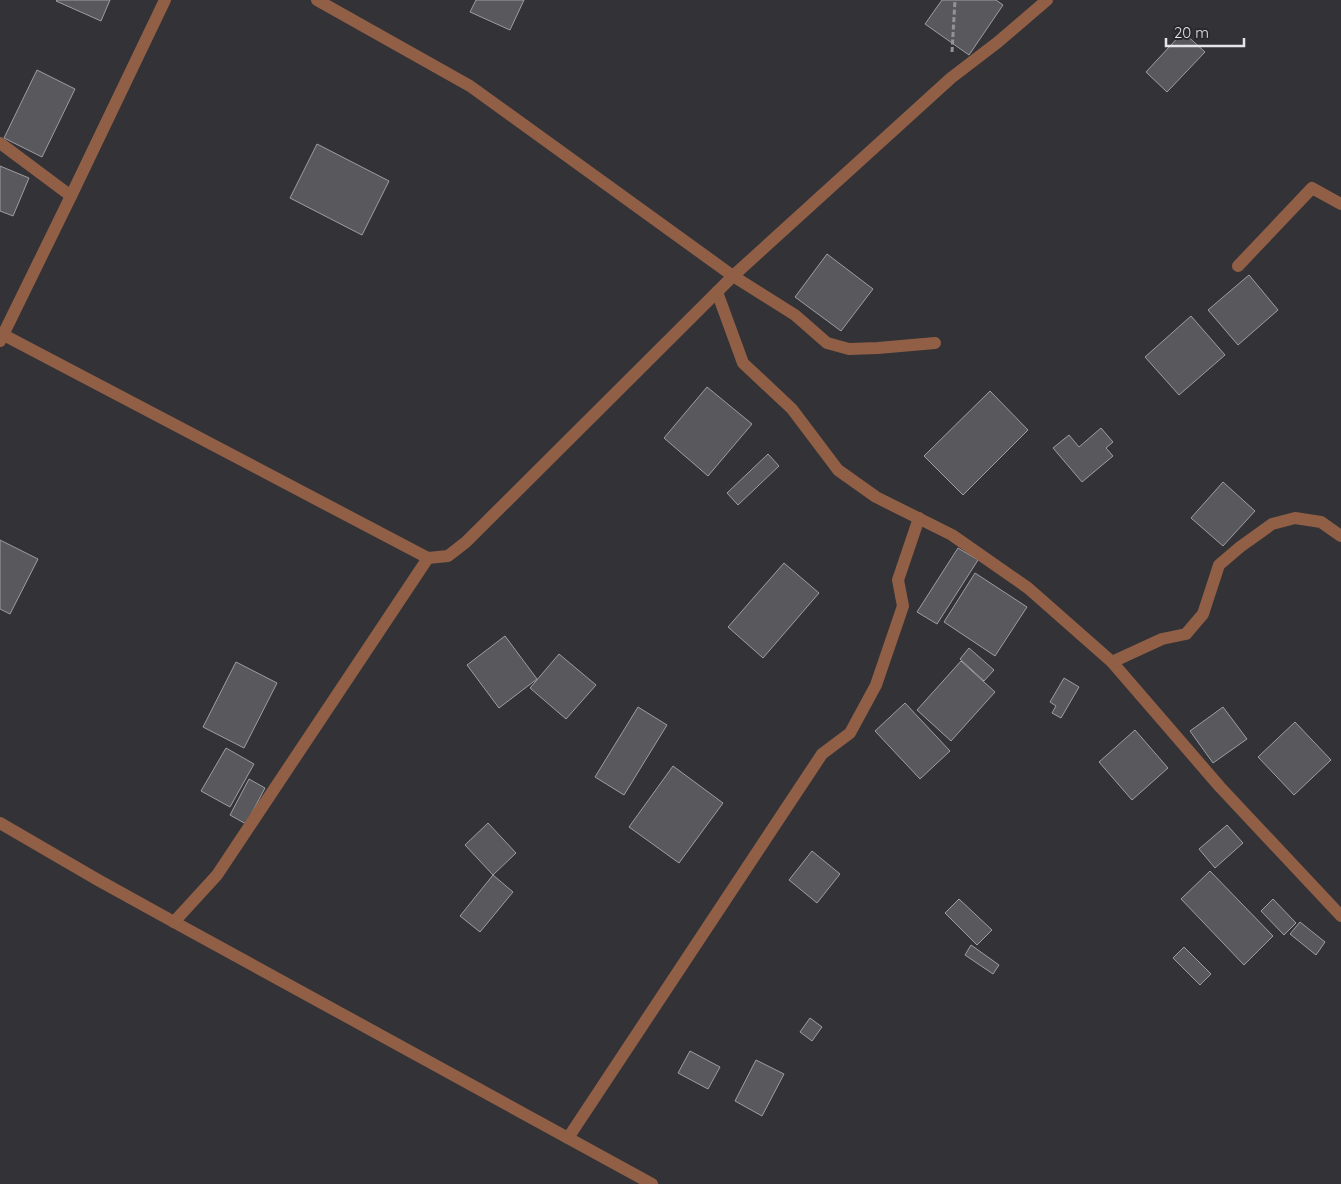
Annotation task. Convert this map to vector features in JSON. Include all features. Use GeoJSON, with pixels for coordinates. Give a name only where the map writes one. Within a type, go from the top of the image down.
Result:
{"type":"FeatureCollection","features":[{"type":"Feature","properties":{"kind":"street"},"geometry":{"type":"LineString","coordinates":[[165,0],[1,336],[428,558],[448,556],[466,542],[733,276],[951,78],[998,42],[1047,0]]}},
{"type":"Feature","properties":{"kind":"street"},"geometry":{"type":"LineString","coordinates":[[317,0],[470,86],[733,276],[795,315],[827,343],[849,349],[935,343]]}},
{"type":"Feature","properties":{"kind":"street"},"geometry":{"type":"LineString","coordinates":[[0,144],[71,196]]}},
{"type":"Feature","properties":{"kind":"street"},"geometry":{"type":"LineString","coordinates":[[1238,266],[1312,188],[1341,204]]}},
{"type":"Feature","properties":{"kind":"street"},"geometry":{"type":"LineString","coordinates":[[717,292],[743,363],[792,409],[838,470],[876,497],[952,535],[1028,588],[1112,662],[1220,787],[1341,916]]}},
{"type":"Feature","properties":{"kind":"street"},"geometry":{"type":"LineString","coordinates":[[568,1138],[822,754],[850,733],[876,685],[903,606],[898,580],[918,518]]}},
{"type":"Feature","properties":{"kind":"street"},"geometry":{"type":"LineString","coordinates":[[1112,662],[1162,639],[1186,634],[1203,614],[1219,565],[1272,524],[1296,518],[1321,522],[1341,536]]}},
{"type":"Feature","properties":{"kind":"street"},"geometry":{"type":"LineString","coordinates":[[174,922],[216,876],[428,558]]}},
{"type":"Feature","properties":{"kind":"street"},"geometry":{"type":"LineString","coordinates":[[0,823],[98,880],[652,1184]]}},
{"type":"Feature","properties":{"kind":"path"},"geometry":{"type":"LineString","coordinates":[[951,78],[955,0]]}},
{"type":"Feature","properties":{"kind":"building"},"geometry":{"type":"Polygon","coordinates":[[[57,0],[110,0],[101,21],[57,0]]]}},
{"type":"Feature","properties":{"kind":"building"},"geometry":{"type":"Polygon","coordinates":[[[476,0],[524,0],[510,30],[470,12],[476,0]]]}},
{"type":"Feature","properties":{"kind":"building"},"geometry":{"type":"Polygon","coordinates":[[[942,0],[996,0],[1003,5],[969,55],[925,24],[942,0]]]}},
{"type":"Feature","properties":{"kind":"building"},"geometry":{"type":"Polygon","coordinates":[[[1183,32],[1205,52],[1167,92],[1146,72],[1183,32]]]}},
{"type":"Feature","properties":{"kind":"building"},"geometry":{"type":"Polygon","coordinates":[[[37,70],[75,89],[42,157],[4,138],[37,70]]]}},
{"type":"Feature","properties":{"kind":"building"},"geometry":{"type":"Polygon","coordinates":[[[317,144],[389,181],[362,235],[290,198],[317,144]]]}},
{"type":"Feature","properties":{"kind":"building"},"geometry":{"type":"Polygon","coordinates":[[[0,166],[29,178],[13,216],[0,211],[0,166]]]}},
{"type":"Feature","properties":{"kind":"building"},"geometry":{"type":"Polygon","coordinates":[[[827,254],[873,289],[841,331],[795,297],[827,254]]]}},
{"type":"Feature","properties":{"kind":"building"},"geometry":{"type":"Polygon","coordinates":[[[1249,275],[1278,310],[1238,345],[1208,310],[1249,275]]]}},
{"type":"Feature","properties":{"kind":"building"},"geometry":{"type":"Polygon","coordinates":[[[1191,316],[1225,355],[1179,395],[1145,357],[1191,316]]]}},
{"type":"Feature","properties":{"kind":"building"},"geometry":{"type":"Polygon","coordinates":[[[707,387],[752,424],[708,476],[664,438],[707,387]]]}},
{"type":"Feature","properties":{"kind":"building"},"geometry":{"type":"Polygon","coordinates":[[[990,391],[1028,430],[963,495],[924,456],[990,391]]]}},
{"type":"Feature","properties":{"kind":"building"},"geometry":{"type":"Polygon","coordinates":[[[1101,428],[1113,442],[1106,448],[1113,456],[1082,482],[1053,448],[1069,435],[1079,447],[1101,428]]]}},
{"type":"Feature","properties":{"kind":"building"},"geometry":{"type":"Polygon","coordinates":[[[768,454],[779,466],[738,505],[727,493],[768,454]]]}},
{"type":"Feature","properties":{"kind":"building"},"geometry":{"type":"Polygon","coordinates":[[[1223,482],[1255,511],[1223,546],[1191,518],[1223,482]]]}},
{"type":"Feature","properties":{"kind":"building"},"geometry":{"type":"Polygon","coordinates":[[[0,540],[38,559],[10,614],[0,609],[0,540]]]}},
{"type":"Feature","properties":{"kind":"building"},"geometry":{"type":"Polygon","coordinates":[[[958,548],[978,560],[937,624],[917,612],[958,548]]]}},
{"type":"Feature","properties":{"kind":"building"},"geometry":{"type":"Polygon","coordinates":[[[784,563],[819,593],[763,658],[728,627],[784,563]]]}},
{"type":"Feature","properties":{"kind":"building"},"geometry":{"type":"Polygon","coordinates":[[[975,573],[1027,607],[995,656],[944,622],[975,573]]]}},
{"type":"Feature","properties":{"kind":"building"},"geometry":{"type":"Polygon","coordinates":[[[505,636],[537,679],[499,708],[467,665],[505,636]]]}},
{"type":"Feature","properties":{"kind":"building"},"geometry":{"type":"Polygon","coordinates":[[[969,648],[994,670],[984,681],[960,659],[969,648]]]}},
{"type":"Feature","properties":{"kind":"building"},"geometry":{"type":"Polygon","coordinates":[[[559,654],[596,685],[566,719],[530,688],[559,654]]]}},
{"type":"Feature","properties":{"kind":"building"},"geometry":{"type":"Polygon","coordinates":[[[961,661],[995,692],[951,741],[917,710],[961,661]]]}},
{"type":"Feature","properties":{"kind":"building"},"geometry":{"type":"Polygon","coordinates":[[[236,662],[277,683],[244,748],[203,727],[236,662]]]}},
{"type":"Feature","properties":{"kind":"building"},"geometry":{"type":"Polygon","coordinates":[[[1064,678],[1079,687],[1061,718],[1052,713],[1056,706],[1050,702],[1064,678]]]}},
{"type":"Feature","properties":{"kind":"building"},"geometry":{"type":"Polygon","coordinates":[[[905,703],[950,751],[920,779],[875,731],[905,703]]]}},
{"type":"Feature","properties":{"kind":"building"},"geometry":{"type":"Polygon","coordinates":[[[638,707],[667,725],[624,795],[595,777],[638,707]]]}},
{"type":"Feature","properties":{"kind":"building"},"geometry":{"type":"Polygon","coordinates":[[[1223,707],[1247,739],[1213,763],[1190,731],[1223,707]]]}},
{"type":"Feature","properties":{"kind":"building"},"geometry":{"type":"Polygon","coordinates":[[[1295,722],[1331,760],[1294,795],[1258,757],[1295,722]]]}},
{"type":"Feature","properties":{"kind":"building"},"geometry":{"type":"Polygon","coordinates":[[[1135,730],[1168,768],[1132,800],[1099,762],[1135,730]]]}},
{"type":"Feature","properties":{"kind":"building"},"geometry":{"type":"Polygon","coordinates":[[[226,748],[254,764],[230,807],[201,791],[226,748]]]}},
{"type":"Feature","properties":{"kind":"building"},"geometry":{"type":"Polygon","coordinates":[[[673,766],[723,803],[679,863],[629,827],[673,766]]]}},
{"type":"Feature","properties":{"kind":"building"},"geometry":{"type":"Polygon","coordinates":[[[249,779],[265,788],[246,824],[230,815],[249,779]]]}},
{"type":"Feature","properties":{"kind":"building"},"geometry":{"type":"Polygon","coordinates":[[[488,823],[516,853],[493,875],[465,845],[488,823]]]}},
{"type":"Feature","properties":{"kind":"building"},"geometry":{"type":"Polygon","coordinates":[[[1227,825],[1243,843],[1215,868],[1199,849],[1227,825]]]}},
{"type":"Feature","properties":{"kind":"building"},"geometry":{"type":"Polygon","coordinates":[[[812,851],[840,874],[817,903],[789,880],[812,851]]]}},
{"type":"Feature","properties":{"kind":"building"},"geometry":{"type":"Polygon","coordinates":[[[1210,871],[1273,936],[1244,965],[1181,899],[1210,871]]]}},
{"type":"Feature","properties":{"kind":"building"},"geometry":{"type":"Polygon","coordinates":[[[493,875],[513,892],[480,932],[460,916],[493,875]]]}},
{"type":"Feature","properties":{"kind":"building"},"geometry":{"type":"Polygon","coordinates":[[[959,899],[992,930],[977,945],[945,913],[959,899]]]}},
{"type":"Feature","properties":{"kind":"building"},"geometry":{"type":"Polygon","coordinates":[[[1273,899],[1296,923],[1284,935],[1261,911],[1273,899]]]}},
{"type":"Feature","properties":{"kind":"building"},"geometry":{"type":"Polygon","coordinates":[[[1300,922],[1325,942],[1316,955],[1290,934],[1300,922]]]}},
{"type":"Feature","properties":{"kind":"building"},"geometry":{"type":"Polygon","coordinates":[[[971,945],[999,965],[993,974],[965,955],[971,945]]]}},
{"type":"Feature","properties":{"kind":"building"},"geometry":{"type":"Polygon","coordinates":[[[1184,947],[1211,974],[1200,985],[1173,958],[1184,947]]]}},
{"type":"Feature","properties":{"kind":"building"},"geometry":{"type":"Polygon","coordinates":[[[810,1018],[822,1027],[812,1041],[800,1032],[810,1018]]]}},
{"type":"Feature","properties":{"kind":"building"},"geometry":{"type":"Polygon","coordinates":[[[690,1051],[720,1067],[708,1089],[678,1073],[690,1051]]]}},
{"type":"Feature","properties":{"kind":"building"},"geometry":{"type":"Polygon","coordinates":[[[756,1060],[784,1074],[762,1116],[735,1101],[756,1060]]]}}]}
